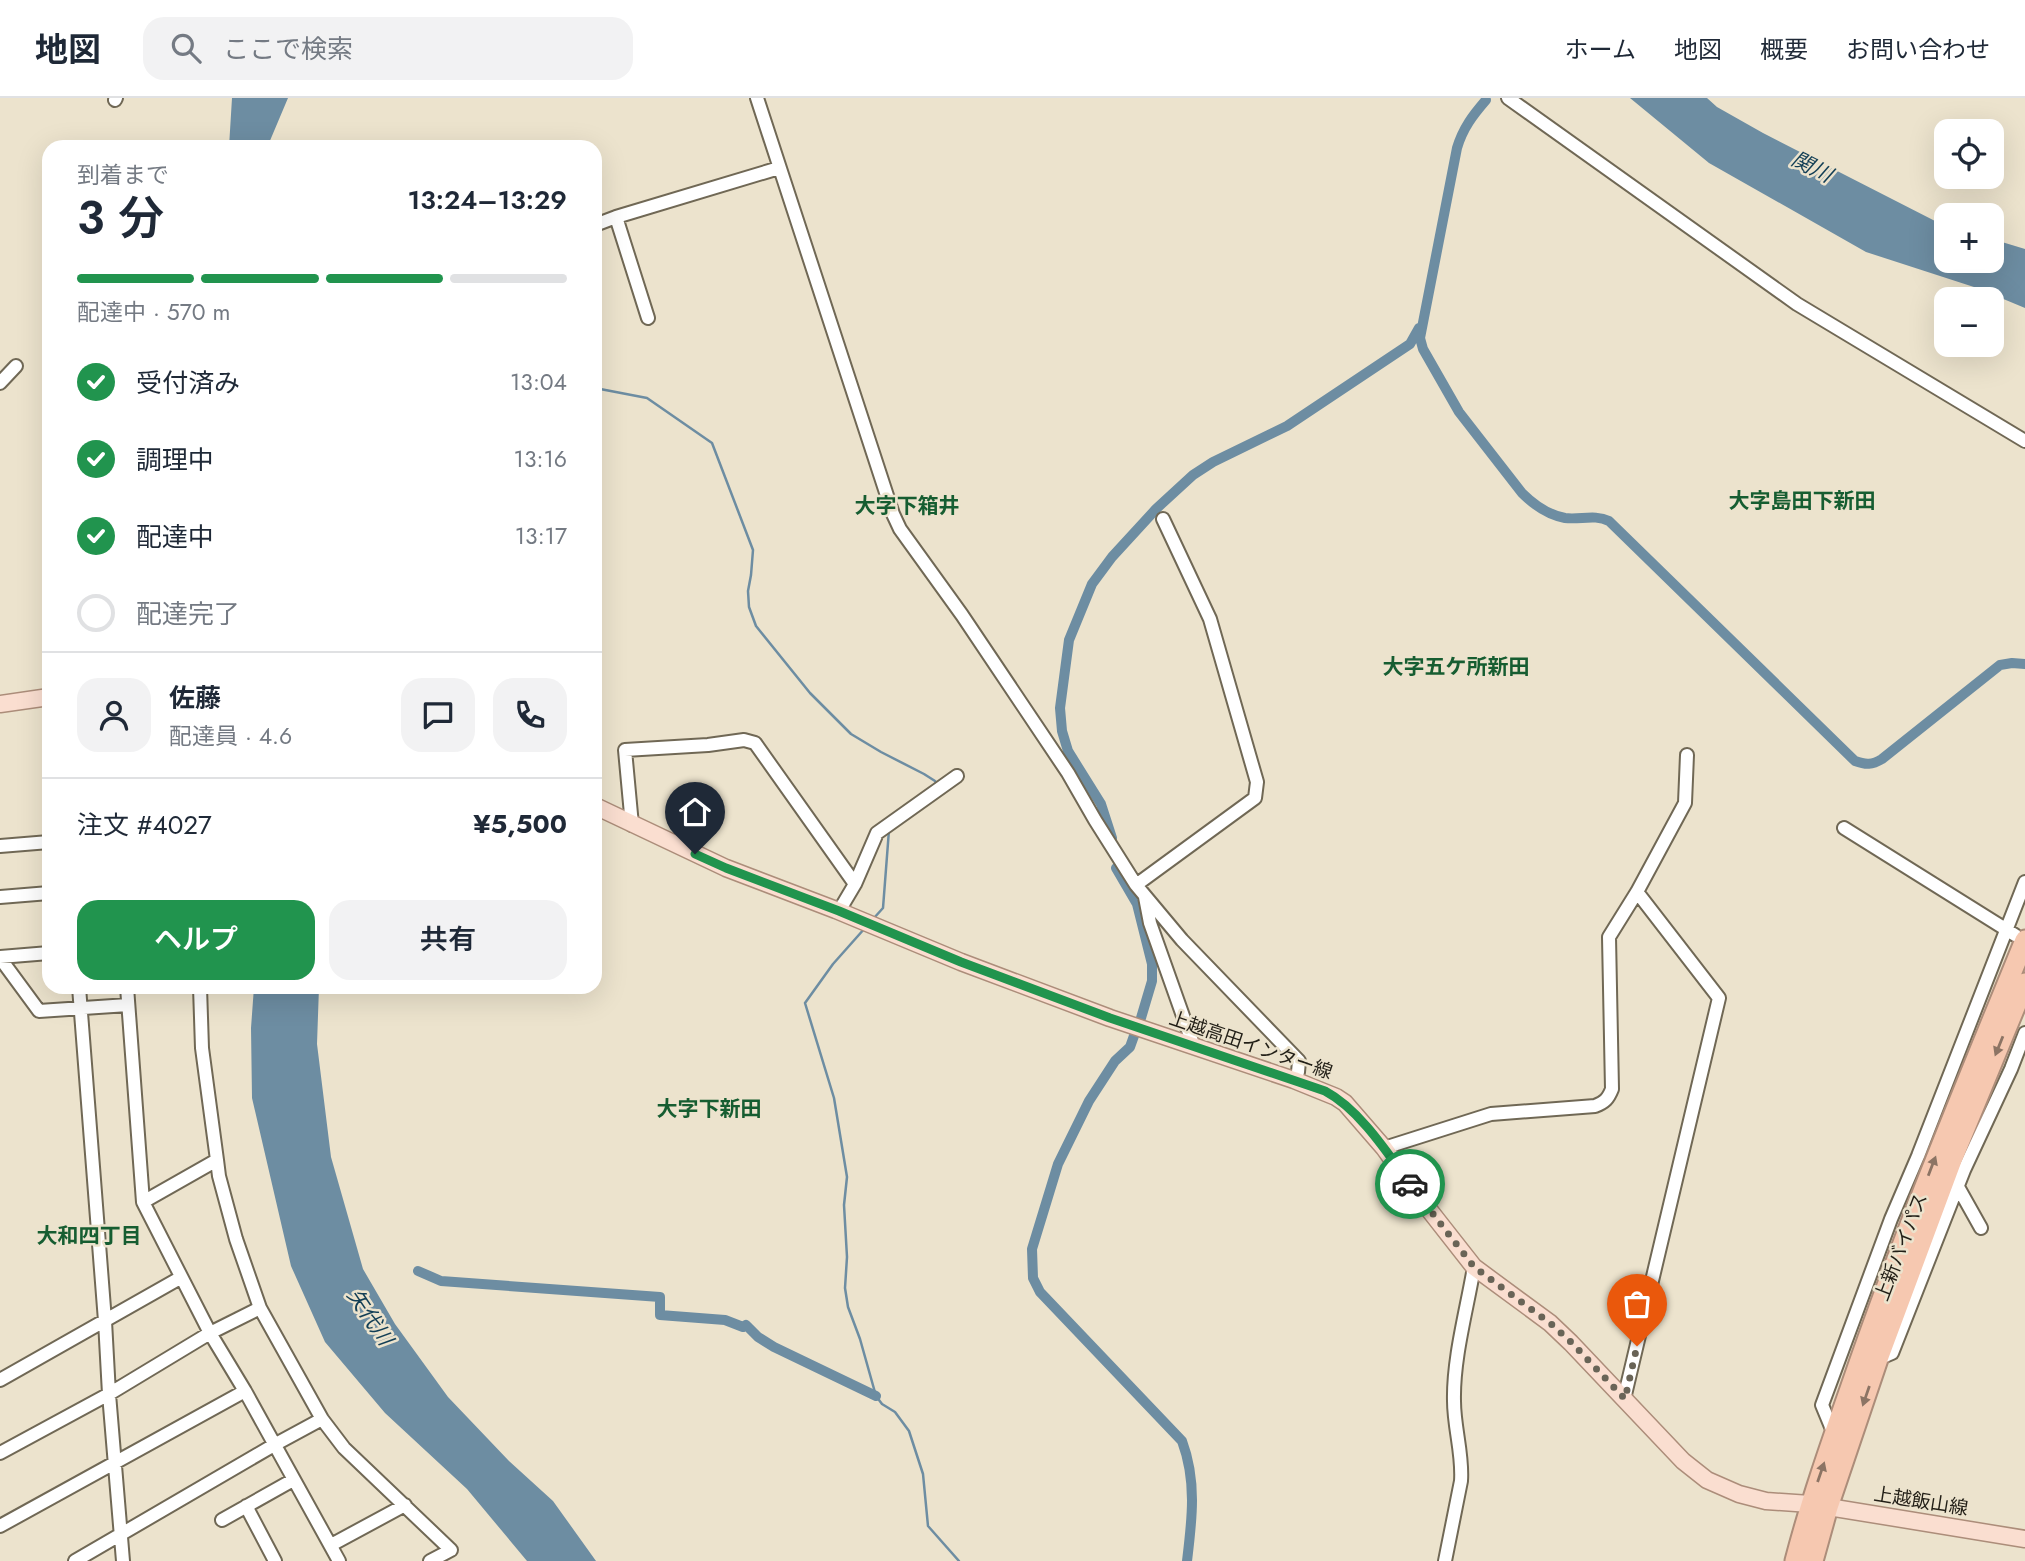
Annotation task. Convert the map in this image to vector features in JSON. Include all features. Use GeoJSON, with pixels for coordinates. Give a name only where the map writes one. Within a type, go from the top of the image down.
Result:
{"type":"FeatureCollection","features":[{"type":"Feature","properties":{"kind":"highway","name":"上新バイパス"},"geometry":{"type":"LineString","coordinates":[[1813,1561],[1819,1506],[1834,1434],[2015,935]]}},
{"type":"Feature","properties":{"kind":"highway","name":"上新バイパス"},"geometry":{"type":"LineString","coordinates":[[1795,1561],[1878,1359],[1952,1160],[2025,983]]}},
{"type":"Feature","properties":{"kind":"main road"},"geometry":{"type":"LineString","coordinates":[[0,704],[42,698]]}},
{"type":"Feature","properties":{"kind":"main road","name":"上越高田インター線"},"geometry":{"type":"LineString","coordinates":[[602,810],[726,868],[961,962],[1110,1018],[1294,1080],[1336,1097],[1345,1103],[1384,1148],[1474,1267],[1550,1323],[1572,1343],[1690,1469],[1739,1494],[1766,1501],[1819,1506]]}},
{"type":"Feature","properties":{"kind":"main road","name":"上越飯山線"},"geometry":{"type":"LineString","coordinates":[[1819,1506],[2025,1539]]}},
{"type":"Feature","properties":{"kind":"street"},"geometry":{"type":"LineString","coordinates":[[757,98],[900,529],[962,615],[1068,773],[1136,885],[1182,940],[1299,1061],[1294,1080]]}},
{"type":"Feature","properties":{"kind":"street"},"geometry":{"type":"LineString","coordinates":[[1508,98],[1797,304],[2025,441]]}},
{"type":"Feature","properties":{"kind":"street"},"geometry":{"type":"LineString","coordinates":[[602,223],[779,168]]}},
{"type":"Feature","properties":{"kind":"street"},"geometry":{"type":"LineString","coordinates":[[616,218],[648,318]]}},
{"type":"Feature","properties":{"kind":"street"},"geometry":{"type":"LineString","coordinates":[[0,383],[16,366]]}},
{"type":"Feature","properties":{"kind":"street"},"geometry":{"type":"LineString","coordinates":[[1136,885],[1255,798],[1258,782],[1210,619],[1163,519]]}},
{"type":"Feature","properties":{"kind":"street"},"geometry":{"type":"LineString","coordinates":[[632,825],[625,750],[708,746],[744,740],[755,743],[855,884]]}},
{"type":"Feature","properties":{"kind":"street"},"geometry":{"type":"LineString","coordinates":[[1384,1148],[1491,1114],[1595,1106],[1609,1098],[1612,1089],[1609,937],[1637,892],[1685,803],[1687,755]]}},
{"type":"Feature","properties":{"kind":"street"},"geometry":{"type":"LineString","coordinates":[[839,911],[855,884],[877,833],[957,776]]}},
{"type":"Feature","properties":{"kind":"street"},"geometry":{"type":"LineString","coordinates":[[1844,828],[2015,935],[2025,882]]}},
{"type":"Feature","properties":{"kind":"street"},"geometry":{"type":"LineString","coordinates":[[0,846],[42,843]]}},
{"type":"Feature","properties":{"kind":"street"},"geometry":{"type":"LineString","coordinates":[[1625,1399],[1719,998],[1637,892]]}},
{"type":"Feature","properties":{"kind":"street"},"geometry":{"type":"LineString","coordinates":[[0,897],[42,894]]}},
{"type":"Feature","properties":{"kind":"street"},"geometry":{"type":"LineString","coordinates":[[1145,897],[1150,923],[1194,1047]]}},
{"type":"Feature","properties":{"kind":"street"},"geometry":{"type":"LineString","coordinates":[[0,958],[42,954]]}},
{"type":"Feature","properties":{"kind":"street"},"geometry":{"type":"LineString","coordinates":[[0,958],[39,1011],[128,1005]]}},
{"type":"Feature","properties":{"kind":"street"},"geometry":{"type":"LineString","coordinates":[[80,994],[105,1321],[108,1394],[123,1561]]}},
{"type":"Feature","properties":{"kind":"street"},"geometry":{"type":"LineString","coordinates":[[127,994],[143,1202],[210,1333],[340,1561]]}},
{"type":"Feature","properties":{"kind":"street"},"geometry":{"type":"LineString","coordinates":[[200,994],[202,1048],[219,1175],[236,1239],[260,1308],[323,1419],[344,1448],[451,1550],[430,1561]]}},
{"type":"Feature","properties":{"kind":"street"},"geometry":{"type":"LineString","coordinates":[[1878,1359],[1892,1353],[1958,1187],[1961,1169],[2011,1069],[2025,1033]]}},
{"type":"Feature","properties":{"kind":"street"},"geometry":{"type":"LineString","coordinates":[[143,1202],[217,1160]]}},
{"type":"Feature","properties":{"kind":"street"},"geometry":{"type":"LineString","coordinates":[[1958,1187],[1980,1228]]}},
{"type":"Feature","properties":{"kind":"street"},"geometry":{"type":"LineString","coordinates":[[1444,1561],[1461,1481],[1454,1379],[1474,1267]]}},
{"type":"Feature","properties":{"kind":"street"},"geometry":{"type":"LineString","coordinates":[[0,1380],[180,1278]]}},
{"type":"Feature","properties":{"kind":"street"},"geometry":{"type":"LineString","coordinates":[[0,1453],[108,1394],[210,1333],[260,1308]]}},
{"type":"Feature","properties":{"kind":"street"},"geometry":{"type":"LineString","coordinates":[[0,1526],[245,1391]]}},
{"type":"Feature","properties":{"kind":"street"},"geometry":{"type":"LineString","coordinates":[[75,1561],[323,1419]]}},
{"type":"Feature","properties":{"kind":"street"},"geometry":{"type":"LineString","coordinates":[[222,1520],[293,1480]]}},
{"type":"Feature","properties":{"kind":"street"},"geometry":{"type":"LineString","coordinates":[[331,1545],[405,1505]]}},
{"type":"Feature","properties":{"kind":"street"},"geometry":{"type":"LineString","coordinates":[[246,1506],[275,1561]]}},
{"type":"Feature","properties":{"kind":"water"},"geometry":{"type":"Polygon","coordinates":[[[232,98],[288,98],[270,140],[229,140],[232,98]]]}},
{"type":"Feature","properties":{"kind":"water","name":"関川"},"geometry":{"type":"Polygon","coordinates":[[[1630,98],[1707,98],[1717,107],[1763,133],[1934,220],[1934,273],[2004,273],[2004,243],[2025,249],[2025,308],[2004,299],[2004,287],[1974,287],[1866,252],[1709,163],[1630,98]]]}},
{"type":"Feature","properties":{"kind":"water","name":"矢代川"},"geometry":{"type":"Polygon","coordinates":[[[253,994],[319,994],[317,1044],[331,1157],[363,1269],[395,1324],[448,1397],[509,1461],[553,1501],[596,1561],[527,1561],[467,1489],[385,1413],[325,1342],[291,1266],[252,1098],[253,994]]]}},
{"type":"Feature","properties":{"kind":"waterway"},"geometry":{"type":"LineString","coordinates":[[1486,100],[1469,122],[1457,148],[1420,338],[1423,349],[1459,412],[1522,493],[1559,517],[1598,518],[1609,521],[1855,761],[1869,764],[1882,759],[2000,665],[2025,664]]}},
{"type":"Feature","properties":{"kind":"waterway"},"geometry":{"type":"LineString","coordinates":[[1112,838],[1101,804],[1068,751],[1062,731],[1060,708],[1069,640],[1092,584],[1112,557],[1156,509],[1193,475],[1213,462],[1287,426],[1410,344],[1419,328]]}},
{"type":"Feature","properties":{"kind":"waterway"},"geometry":{"type":"LineString","coordinates":[[602,389],[647,398],[712,443],[753,550],[748,591],[749,607],[756,626],[810,693],[851,734],[924,774],[938,785]]}},
{"type":"Feature","properties":{"kind":"waterway"},"geometry":{"type":"LineString","coordinates":[[874,918],[883,908],[889,830]]}},
{"type":"Feature","properties":{"kind":"waterway"},"geometry":{"type":"LineString","coordinates":[[1116,868],[1137,904],[1152,964],[1152,981],[1141,1018]]}},
{"type":"Feature","properties":{"kind":"waterway"},"geometry":{"type":"LineString","coordinates":[[865,928],[833,964],[805,1003],[834,1098],[847,1177],[844,1205],[847,1257],[845,1288],[848,1307],[876,1396],[882,1404],[895,1412],[909,1431],[923,1474],[928,1526],[959,1561]]}},
{"type":"Feature","properties":{"kind":"waterway"},"geometry":{"type":"LineString","coordinates":[[1135,1033],[1130,1047],[1115,1061],[1089,1101],[1058,1164],[1032,1249],[1033,1278],[1040,1292],[1182,1441],[1191,1486],[1192,1516],[1187,1561]]}},
{"type":"Feature","properties":{"kind":"waterway"},"geometry":{"type":"LineString","coordinates":[[418,1271],[441,1281],[660,1297],[660,1315],[725,1320],[743,1327],[746,1325],[774,1347],[876,1396]]}},
{"type":"Feature","properties":{"kind":"way so far"},"geometry":{"type":"LineString","coordinates":[[1410,1184],[1474,1267],[1550,1323],[1625,1399],[1637,1346]]}},
{"type":"Feature","properties":{"kind":"district","name":"大字島田下新田"},"geometry":{"type":"Point","coordinates":[1802,501]}},
{"type":"Feature","properties":{"kind":"district","name":"大字下箱井"},"geometry":{"type":"Point","coordinates":[907,506]}},
{"type":"Feature","properties":{"kind":"district","name":"大字五ケ所新田"},"geometry":{"type":"Point","coordinates":[1456,667]}},
{"type":"Feature","properties":{"kind":"district","name":"大字下新田"},"geometry":{"type":"Point","coordinates":[709,1109]}},
{"type":"Feature","properties":{"kind":"district","name":"大和四丁目"},"geometry":{"type":"Point","coordinates":[89,1236]}},
{"type":"Feature","properties":{"kind":"route"},"geometry":{"type":"LineString","coordinates":[[695,854],[961,962],[1110,1018],[1325,1091],[1345,1103],[1384,1148],[1410,1184]]}}]}
